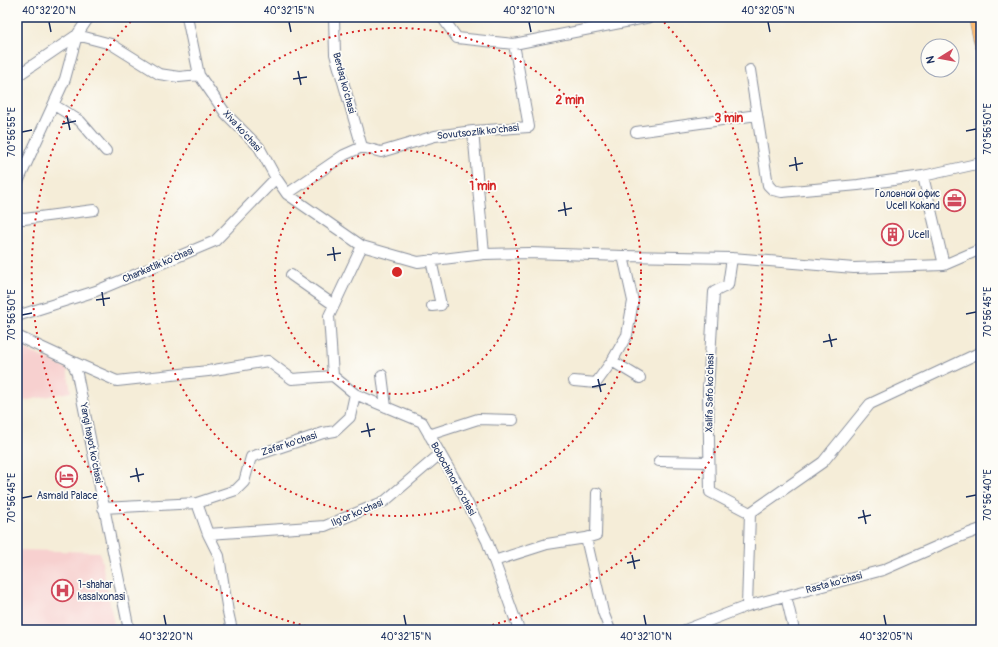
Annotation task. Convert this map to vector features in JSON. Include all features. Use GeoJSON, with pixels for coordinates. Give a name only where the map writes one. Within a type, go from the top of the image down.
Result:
{"type":"FeatureCollection","features":[{"type":"Feature","properties":{"kind":"main road"},"geometry":{"type":"LineString","coordinates":[[975,17],[981,44]]}},
{"type":"Feature","properties":{"kind":"street"},"geometry":{"type":"LineString","coordinates":[[17,184],[65,79],[77,35],[89,17]]}},
{"type":"Feature","properties":{"kind":"street","name":"Xiva ko'chasi"},"geometry":{"type":"LineString","coordinates":[[187,17],[199,75],[226,114],[259,147],[276,178],[287,194]]}},
{"type":"Feature","properties":{"kind":"street","name":"Berdaq ko'chasi"},"geometry":{"type":"LineString","coordinates":[[334,17],[334,54],[362,147]]}},
{"type":"Feature","properties":{"kind":"street"},"geometry":{"type":"LineString","coordinates":[[442,17],[457,38],[514,44],[650,17]]}},
{"type":"Feature","properties":{"kind":"street"},"geometry":{"type":"LineString","coordinates":[[17,76],[77,35],[111,44],[159,74],[180,77],[199,75]]}},
{"type":"Feature","properties":{"kind":"street","name":"Sovutsozlik ko'chasi"},"geometry":{"type":"LineString","coordinates":[[362,147],[381,152],[435,136],[473,131],[529,127],[514,44]]}},
{"type":"Feature","properties":{"kind":"street"},"geometry":{"type":"LineString","coordinates":[[750,70],[768,185],[773,190],[782,192],[858,185],[923,176],[981,163]]}},
{"type":"Feature","properties":{"kind":"street"},"geometry":{"type":"LineString","coordinates":[[54,105],[80,121],[106,151]]}},
{"type":"Feature","properties":{"kind":"street"},"geometry":{"type":"LineString","coordinates":[[636,132],[757,116]]}},
{"type":"Feature","properties":{"kind":"street"},"geometry":{"type":"LineString","coordinates":[[473,131],[484,254]]}},
{"type":"Feature","properties":{"kind":"street"},"geometry":{"type":"LineString","coordinates":[[362,147],[344,155],[287,194],[362,246],[418,262],[484,254],[530,253],[732,258],[854,268],[944,265],[981,249]]}},
{"type":"Feature","properties":{"kind":"street"},"geometry":{"type":"LineString","coordinates":[[923,176],[944,265]]}},
{"type":"Feature","properties":{"kind":"street","name":"Chankatlik ko'chasi"},"geometry":{"type":"LineString","coordinates":[[17,316],[96,291],[215,241],[276,178]]}},
{"type":"Feature","properties":{"kind":"street"},"geometry":{"type":"LineString","coordinates":[[17,218],[24,219],[94,210]]}},
{"type":"Feature","properties":{"kind":"street"},"geometry":{"type":"LineString","coordinates":[[17,336],[117,381],[208,371],[268,361],[292,379],[333,376],[329,316],[362,246]]}},
{"type":"Feature","properties":{"kind":"street"},"geometry":{"type":"LineString","coordinates":[[574,381],[596,383],[612,361],[627,335],[633,301],[623,256]]}},
{"type":"Feature","properties":{"kind":"street","name":"Xalifa Safo ko'chasi"},"geometry":{"type":"LineString","coordinates":[[732,258],[728,285],[714,292],[708,390],[710,492],[750,513]]}},
{"type":"Feature","properties":{"kind":"street"},"geometry":{"type":"LineString","coordinates":[[431,260],[441,304],[432,306]]}},
{"type":"Feature","properties":{"kind":"street"},"geometry":{"type":"LineString","coordinates":[[291,275],[334,305]]}},
{"type":"Feature","properties":{"kind":"street"},"geometry":{"type":"LineString","coordinates":[[747,606],[750,513],[823,462],[870,404],[981,352]]}},
{"type":"Feature","properties":{"kind":"street","name":"Yangi hayot ko'chasi"},"geometry":{"type":"LineString","coordinates":[[69,360],[74,366],[77,374],[129,630]]}},
{"type":"Feature","properties":{"kind":"street"},"geometry":{"type":"LineString","coordinates":[[612,361],[640,378]]}},
{"type":"Feature","properties":{"kind":"street"},"geometry":{"type":"LineString","coordinates":[[382,375],[386,407]]}},
{"type":"Feature","properties":{"kind":"street","name":"Bobochinor ko'chasi"},"geometry":{"type":"LineString","coordinates":[[333,376],[355,394],[422,422],[457,483],[487,541],[519,630]]}},
{"type":"Feature","properties":{"kind":"street","name":"Zafar ko'chasi"},"geometry":{"type":"LineString","coordinates":[[103,508],[197,503],[236,490],[244,482],[251,457],[323,433],[336,431],[350,417],[355,394]]}},
{"type":"Feature","properties":{"kind":"street"},"geometry":{"type":"LineString","coordinates":[[429,435],[478,419],[513,420]]}},
{"type":"Feature","properties":{"kind":"street","name":"Ilg'or ko'chasi"},"geometry":{"type":"LineString","coordinates":[[208,534],[325,526],[385,501],[440,454]]}},
{"type":"Feature","properties":{"kind":"street"},"geometry":{"type":"LineString","coordinates":[[659,462],[709,462]]}},
{"type":"Feature","properties":{"kind":"street"},"geometry":{"type":"LineString","coordinates":[[494,561],[547,544],[596,535],[597,493]]}},
{"type":"Feature","properties":{"kind":"street"},"geometry":{"type":"LineString","coordinates":[[197,503],[208,534],[219,556],[232,630]]}},
{"type":"Feature","properties":{"kind":"street","name":"Rasta ko'chasi"},"geometry":{"type":"LineString","coordinates":[[685,630],[747,606],[883,570],[956,538],[981,529]]}},
{"type":"Feature","properties":{"kind":"street"},"geometry":{"type":"LineString","coordinates":[[586,538],[603,612],[610,630]]}},
{"type":"Feature","properties":{"kind":"street"},"geometry":{"type":"LineString","coordinates":[[786,596],[794,630]]}},
{"type":"Feature","properties":{"kind":"shaded area"},"geometry":{"type":"Polygon","coordinates":[[[17,345],[67,369],[71,392],[17,402],[17,345]]]}},
{"type":"Feature","properties":{"kind":"shaded area","name":"1-shahar kasalxonasi"},"geometry":{"type":"Polygon","coordinates":[[[17,550],[100,552],[115,630],[17,630],[17,550]]]}},
{"type":"Feature","properties":{"kind":"place","name":"Головной офис Ucell Kokand"},"geometry":{"type":"Point","coordinates":[955,200]}},
{"type":"Feature","properties":{"kind":"place","name":"Ucell"},"geometry":{"type":"Point","coordinates":[892,235]}},
{"type":"Feature","properties":{"kind":"place","name":"Asmald Palace"},"geometry":{"type":"Point","coordinates":[67,476]}},
{"type":"Feature","properties":{"kind":"place","name":"1-shahar kasalxonasi"},"geometry":{"type":"Point","coordinates":[62,591]}}]}
